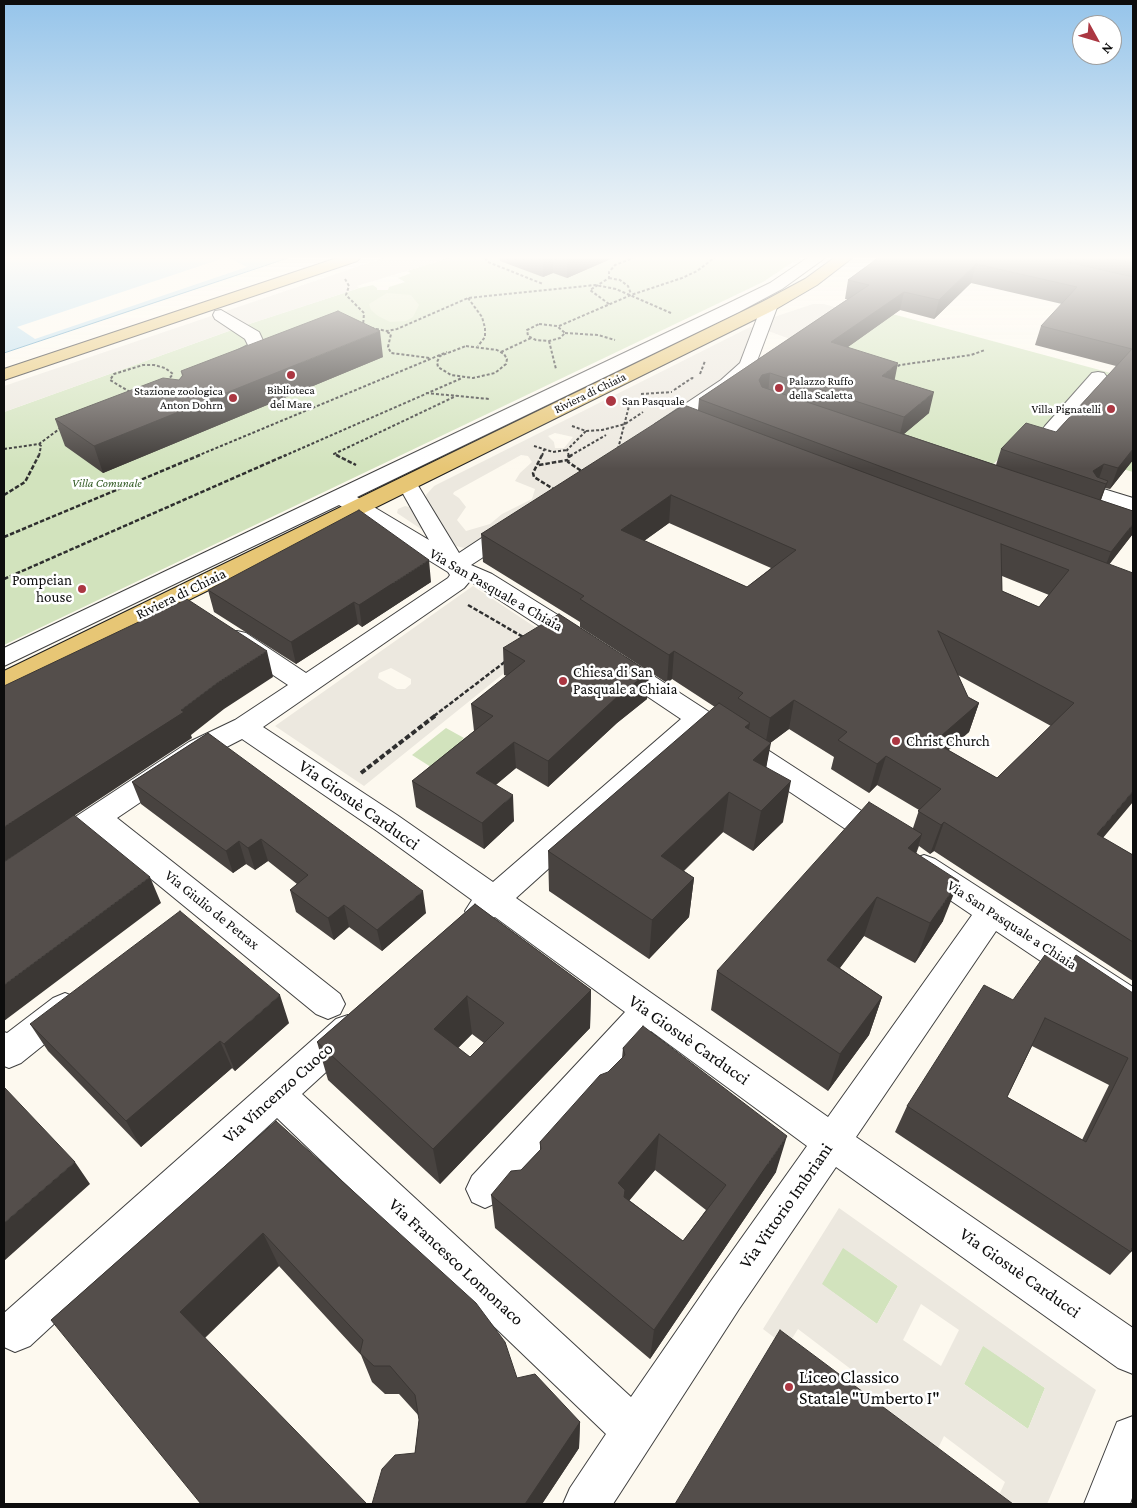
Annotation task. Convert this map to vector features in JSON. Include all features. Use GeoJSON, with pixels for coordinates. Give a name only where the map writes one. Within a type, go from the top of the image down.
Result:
{"type":"FeatureCollection","features":[{"type":"Feature","properties":{"kind":"main road"},"geometry":{"type":"LineString","coordinates":[[4,375],[141,328]]}},
{"type":"Feature","properties":{"kind":"main road","name":"Riviera di Chiaia"},"geometry":{"type":"LineString","coordinates":[[4,681],[722,328]]}},
{"type":"Feature","properties":{"kind":"street"},"geometry":{"type":"LineString","coordinates":[[214,369],[257,347],[253,336],[241,328]]}},
{"type":"Feature","properties":{"kind":"street","name":"Riviera di Chiaia"},"geometry":{"type":"LineString","coordinates":[[4,658],[690,328]]}},
{"type":"Feature","properties":{"kind":"street"},"geometry":{"type":"LineString","coordinates":[[650,436],[685,423],[732,389],[748,365],[761,328]]}},
{"type":"Feature","properties":{"kind":"street"},"geometry":{"type":"LineString","coordinates":[[1052,430],[1098,377]]}},
{"type":"Feature","properties":{"kind":"street"},"geometry":{"type":"LineString","coordinates":[[4,879],[199,749],[244,727],[456,583],[462,576],[408,483]]}},
{"type":"Feature","properties":{"kind":"street"},"geometry":{"type":"LineString","coordinates":[[1097,493],[1133,505]]}},
{"type":"Feature","properties":{"kind":"street"},"geometry":{"type":"LineString","coordinates":[[335,498],[345,500],[359,507]]}},
{"type":"Feature","properties":{"kind":"street","name":"Via San Pasquale a Chiaia"},"geometry":{"type":"LineString","coordinates":[[359,507],[456,567],[493,585],[699,718],[1133,1005]]}},
{"type":"Feature","properties":{"kind":"street"},"geometry":{"type":"LineString","coordinates":[[456,567],[530,516]]}},
{"type":"Feature","properties":{"kind":"street"},"geometry":{"type":"LineString","coordinates":[[173,598],[197,613]]}},
{"type":"Feature","properties":{"kind":"street"},"geometry":{"type":"LineString","coordinates":[[220,628],[307,685]]}},
{"type":"Feature","properties":{"kind":"street"},"geometry":{"type":"LineString","coordinates":[[459,930],[699,718]]}},
{"type":"Feature","properties":{"kind":"street","name":"Via Giosuè Carducci"},"geometry":{"type":"LineString","coordinates":[[244,727],[388,823],[831,1141],[1133,1353]]}},
{"type":"Feature","properties":{"kind":"street","name":"Via Giulio de Petrax"},"geometry":{"type":"LineString","coordinates":[[96,817],[192,912],[328,1004]]}},
{"type":"Feature","properties":{"kind":"street","name":"Via Vittorio Imbriani"},"geometry":{"type":"LineString","coordinates":[[586,1504],[634,1430],[831,1141],[992,912]]}},
{"type":"Feature","properties":{"kind":"street"},"geometry":{"type":"LineString","coordinates":[[4,1046],[9,1052],[87,992]]}},
{"type":"Feature","properties":{"kind":"street","name":"Via Vincenzo Cuoco"},"geometry":{"type":"LineString","coordinates":[[15,1331],[372,1008]]}},
{"type":"Feature","properties":{"kind":"street"},"geometry":{"type":"LineString","coordinates":[[484,1189],[648,1010]]}},
{"type":"Feature","properties":{"kind":"street","name":"Via Francesco Lomonaco"},"geometry":{"type":"LineString","coordinates":[[277,1094],[634,1430]]}},
{"type":"Feature","properties":{"kind":"street"},"geometry":{"type":"LineString","coordinates":[[1107,1504],[1133,1438]]}},
{"type":"Feature","properties":{"kind":"path"},"geometry":{"type":"LineString","coordinates":[[372,328],[391,334],[388,347],[391,353],[431,358]]}},
{"type":"Feature","properties":{"kind":"path"},"geometry":{"type":"LineString","coordinates":[[387,332],[397,328]]}},
{"type":"Feature","properties":{"kind":"path"},"geometry":{"type":"LineString","coordinates":[[478,346],[485,337],[485,328]]}},
{"type":"Feature","properties":{"kind":"path"},"geometry":{"type":"LineString","coordinates":[[530,328],[527,330],[528,336],[531,338]]}},
{"type":"Feature","properties":{"kind":"path"},"geometry":{"type":"LineString","coordinates":[[561,328],[565,333],[598,335],[616,341]]}},
{"type":"Feature","properties":{"kind":"path"},"geometry":{"type":"LineString","coordinates":[[500,352],[531,338],[549,341],[560,338],[565,333]]}},
{"type":"Feature","properties":{"kind":"path"},"geometry":{"type":"LineString","coordinates":[[549,341],[558,375]]}},
{"type":"Feature","properties":{"kind":"path"},"geometry":{"type":"LineString","coordinates":[[4,537],[446,352],[466,346],[478,346],[500,352],[507,359],[502,369],[485,376],[462,378],[426,393],[4,579]]}},
{"type":"Feature","properties":{"kind":"path"},"geometry":{"type":"LineString","coordinates":[[888,370],[900,365],[971,355],[985,350]]}},
{"type":"Feature","properties":{"kind":"path"},"geometry":{"type":"LineString","coordinates":[[446,352],[440,356],[437,362],[438,367],[451,375],[462,378]]}},
{"type":"Feature","properties":{"kind":"path"},"geometry":{"type":"LineString","coordinates":[[634,394],[673,391],[702,373],[705,361],[698,360]]}},
{"type":"Feature","properties":{"kind":"path"},"geometry":{"type":"LineString","coordinates":[[133,392],[127,391],[110,380],[114,374],[143,365],[154,365],[165,368],[173,374],[166,382]]}},
{"type":"Feature","properties":{"kind":"path"},"geometry":{"type":"LineString","coordinates":[[426,393],[495,400]]}},
{"type":"Feature","properties":{"kind":"path"},"geometry":{"type":"LineString","coordinates":[[618,449],[626,424],[629,406],[624,395]]}},
{"type":"Feature","properties":{"kind":"path"},"geometry":{"type":"LineString","coordinates":[[354,464],[334,454],[456,396]]}},
{"type":"Feature","properties":{"kind":"path"},"geometry":{"type":"LineString","coordinates":[[567,424],[586,431],[626,424],[650,408]]}},
{"type":"Feature","properties":{"kind":"path"},"geometry":{"type":"LineString","coordinates":[[4,449],[39,444],[53,431],[66,424]]}},
{"type":"Feature","properties":{"kind":"path"},"geometry":{"type":"LineString","coordinates":[[528,443],[553,452],[567,450],[586,431]]}},
{"type":"Feature","properties":{"kind":"path"},"geometry":{"type":"LineString","coordinates":[[539,465],[568,459],[606,435]]}},
{"type":"Feature","properties":{"kind":"path"},"geometry":{"type":"LineString","coordinates":[[4,495],[25,482],[31,474],[40,453],[41,446],[39,444]]}},
{"type":"Feature","properties":{"kind":"path"},"geometry":{"type":"LineString","coordinates":[[544,450],[539,465],[533,473],[534,477],[555,490]]}},
{"type":"Feature","properties":{"kind":"path"},"geometry":{"type":"LineString","coordinates":[[567,450],[568,459],[583,472]]}},
{"type":"Feature","properties":{"kind":"path"},"geometry":{"type":"LineString","coordinates":[[467,604],[531,641]]}},
{"type":"Feature","properties":{"kind":"path"},"geometry":{"type":"LineString","coordinates":[[361,773],[508,659]]}},
{"type":"Feature","properties":{"kind":"green space","name":"Villa Comunale"},"geometry":{"type":"Polygon","coordinates":[[[236,328],[666,328],[4,645],[4,412],[236,328]]]}},
{"type":"Feature","properties":{"kind":"green space"},"geometry":{"type":"Polygon","coordinates":[[[829,328],[946,328],[1133,379],[1133,472],[1018,438],[987,471],[906,442],[795,351],[829,328]]]}},
{"type":"Feature","properties":{"kind":"green space"},"geometry":{"type":"Polygon","coordinates":[[[446,728],[464,738],[459,743],[450,779],[412,755],[446,728]]]}},
{"type":"Feature","properties":{"kind":"green space"},"geometry":{"type":"Polygon","coordinates":[[[843,1247],[898,1286],[877,1324],[821,1284],[843,1247]]]}},
{"type":"Feature","properties":{"kind":"green space"},"geometry":{"type":"Polygon","coordinates":[[[983,1345],[1045,1388],[1028,1429],[964,1384],[983,1345]]]}},
{"type":"Feature","properties":{"kind":"shaded area"},"geometry":{"type":"Polygon","coordinates":[[[175,328],[236,328],[4,412],[4,386],[175,328]]]}},
{"type":"Feature","properties":{"kind":"shaded area"},"geometry":{"type":"Polygon","coordinates":[[[747,328],[755,328],[745,359],[736,371],[469,549],[456,546],[432,513],[426,501],[426,495],[434,486],[747,328]],[[555,433],[548,436],[554,442],[555,448],[564,448],[573,437],[555,433]],[[521,455],[454,492],[453,494],[466,507],[457,520],[466,531],[490,524],[502,514],[532,499],[535,489],[515,481],[520,473],[532,462],[528,456],[521,455]]]}},
{"type":"Feature","properties":{"kind":"shaded area"},"geometry":{"type":"Polygon","coordinates":[[[769,328],[827,328],[804,344],[768,331],[769,328]]]}},
{"type":"Feature","properties":{"kind":"shaded area"},"geometry":{"type":"Polygon","coordinates":[[[405,506],[413,508],[427,533],[397,513],[398,509],[405,506]]]}},
{"type":"Feature","properties":{"kind":"shaded area"},"geometry":{"type":"Polygon","coordinates":[[[473,586],[553,639],[503,674],[364,786],[275,726],[473,586]],[[391,668],[379,673],[378,678],[397,689],[405,689],[411,684],[411,679],[391,668]]]}},
{"type":"Feature","properties":{"kind":"shaded area"},"geometry":{"type":"Polygon","coordinates":[[[839,1208],[1096,1390],[1047,1504],[995,1504],[992,1504],[763,1329],[839,1208]],[[843,1248],[822,1284],[877,1324],[898,1286],[843,1248]],[[921,1304],[903,1340],[941,1366],[959,1330],[921,1304]],[[798,1329],[788,1345],[842,1387],[852,1370],[798,1329]],[[983,1346],[964,1384],[1028,1429],[1045,1388],[983,1346]],[[944,1436],[934,1457],[995,1504],[1005,1482],[944,1436]]]}},
{"type":"Feature","properties":{"kind":"water"},"geometry":{"type":"Polygon","coordinates":[[[4,328],[78,328],[4,353],[4,328]]]}},
{"type":"Feature","properties":{"kind":"pier"},"geometry":{"type":"Polygon","coordinates":[[[19,328],[66,328],[35,339],[19,328]]]}},
{"type":"Feature","properties":{"kind":"building"},"geometry":{"type":"Polygon","coordinates":[[[293,328],[374,328],[380,331],[94,446],[55,419],[163,378],[179,380],[183,375],[181,371],[293,328]]]}},
{"type":"Feature","properties":{"kind":"building"},"geometry":{"type":"Polygon","coordinates":[[[804,328],[851,328],[831,342],[898,363],[882,376],[934,392],[904,417],[770,373],[762,375],[759,380],[762,387],[1133,511],[1133,524],[1111,552],[699,399],[804,328]]]}},
{"type":"Feature","properties":{"kind":"building"},"geometry":{"type":"Polygon","coordinates":[[[1050,328],[1133,328],[1133,449],[1118,468],[1104,464],[1093,471],[1097,477],[1108,481],[1106,484],[1001,449],[1026,423],[1056,432],[1132,349],[1050,328]]]}},
{"type":"Feature","properties":{"kind":"building"},"geometry":{"type":"Polygon","coordinates":[[[684,405],[1133,573],[1133,791],[1097,834],[1133,855],[1133,942],[944,822],[941,825],[918,811],[941,789],[886,756],[877,764],[838,740],[847,732],[794,700],[770,718],[738,698],[743,693],[674,651],[669,655],[580,599],[584,596],[481,534],[684,405]],[[671,495],[621,530],[747,587],[796,550],[671,495]],[[1001,544],[1002,591],[1039,607],[1069,570],[1001,544]],[[938,631],[968,697],[979,703],[934,742],[997,778],[1074,703],[938,631]]]}},
{"type":"Feature","properties":{"kind":"building"},"geometry":{"type":"Polygon","coordinates":[[[359,510],[429,560],[359,605],[354,602],[291,642],[208,590],[359,510]]]}},
{"type":"Feature","properties":{"kind":"building"},"geometry":{"type":"Polygon","coordinates":[[[187,599],[267,651],[217,683],[181,710],[184,712],[4,827],[4,686],[187,599]]]}},
{"type":"Feature","properties":{"kind":"building"},"geometry":{"type":"Polygon","coordinates":[[[559,614],[649,672],[618,696],[548,761],[514,742],[476,773],[513,795],[482,823],[412,781],[493,716],[471,704],[525,661],[503,648],[559,614]]]}},
{"type":"Feature","properties":{"kind":"building"},"geometry":{"type":"Polygon","coordinates":[[[719,703],[750,723],[745,727],[771,743],[753,760],[791,781],[761,811],[729,792],[661,856],[694,878],[652,920],[548,851],[719,703]]]}},
{"type":"Feature","properties":{"kind":"building"},"geometry":{"type":"Polygon","coordinates":[[[208,733],[423,891],[377,930],[344,905],[328,918],[290,890],[308,875],[261,839],[248,848],[239,841],[226,851],[132,782],[208,733]]]}},
{"type":"Feature","properties":{"kind":"building"},"geometry":{"type":"Polygon","coordinates":[[[869,802],[922,834],[908,848],[959,881],[930,923],[877,897],[827,960],[882,997],[840,1054],[717,971],[869,802]]]}},
{"type":"Feature","properties":{"kind":"building"},"geometry":{"type":"Polygon","coordinates":[[[74,815],[150,877],[4,985],[4,862],[74,815]]]}},
{"type":"Feature","properties":{"kind":"building"},"geometry":{"type":"Polygon","coordinates":[[[475,904],[591,990],[433,1149],[317,1042],[475,904]],[[467,996],[434,1029],[470,1057],[504,1023],[467,996]]]}},
{"type":"Feature","properties":{"kind":"building"},"geometry":{"type":"Polygon","coordinates":[[[180,911],[280,995],[224,1044],[220,1041],[126,1121],[30,1024],[180,911]]]}},
{"type":"Feature","properties":{"kind":"building"},"geometry":{"type":"Polygon","coordinates":[[[1047,952],[1069,967],[1076,955],[1133,993],[1133,1246],[1131,1252],[907,1106],[984,985],[1013,1000],[1047,952]],[[1045,1018],[1007,1097],[1086,1142],[1128,1058],[1045,1018]]]}},
{"type":"Feature","properties":{"kind":"building"},"geometry":{"type":"Polygon","coordinates":[[[643,1026],[787,1136],[654,1330],[491,1195],[511,1171],[521,1170],[541,1149],[540,1142],[600,1075],[608,1072],[625,1055],[623,1048],[643,1026]],[[659,1134],[618,1183],[625,1190],[624,1197],[683,1241],[726,1185],[659,1134]]]}},
{"type":"Feature","properties":{"kind":"building"},"geometry":{"type":"Polygon","coordinates":[[[4,1087],[75,1162],[4,1223],[4,1087]]]}},
{"type":"Feature","properties":{"kind":"building"},"geometry":{"type":"Polygon","coordinates":[[[276,1121],[476,1303],[505,1342],[517,1378],[535,1374],[580,1422],[525,1504],[372,1504],[382,1469],[395,1455],[415,1453],[419,1420],[415,1395],[390,1366],[374,1366],[360,1353],[363,1340],[263,1233],[180,1312],[367,1504],[201,1504],[51,1320],[276,1121]]]}},
{"type":"Feature","properties":{"kind":"building","name":"Liceo Classico Statale \"Umberto I\""},"geometry":{"type":"Polygon","coordinates":[[[780,1330],[1013,1504],[675,1504],[780,1330]]]}},
{"type":"Feature","properties":{"kind":"place","name":"Biblioteca del Mare"},"geometry":{"type":"Point","coordinates":[291,375]}},
{"type":"Feature","properties":{"kind":"place","name":"Palazzo Ruffo della Scaletta"},"geometry":{"type":"Point","coordinates":[779,388]}},
{"type":"Feature","properties":{"kind":"place","name":"Stazione zoologica Anton Dohrn"},"geometry":{"type":"Point","coordinates":[233,398]}},
{"type":"Feature","properties":{"kind":"place","name":"San Pasquale"},"geometry":{"type":"Point","coordinates":[611,401]}},
{"type":"Feature","properties":{"kind":"place","name":"Villa Pignatelli"},"geometry":{"type":"Point","coordinates":[1111,409]}},
{"type":"Feature","properties":{"kind":"place","name":"Pompeian house"},"geometry":{"type":"Point","coordinates":[82,589]}},
{"type":"Feature","properties":{"kind":"place","name":"Chiesa di San Pasquale a Chiaia"},"geometry":{"type":"Point","coordinates":[563,681]}},
{"type":"Feature","properties":{"kind":"place","name":"Christ Church"},"geometry":{"type":"Point","coordinates":[896,741]}},
{"type":"Feature","properties":{"kind":"place","name":"Liceo Classico Statale \"Umberto I\""},"geometry":{"type":"Point","coordinates":[789,1387]}}]}
